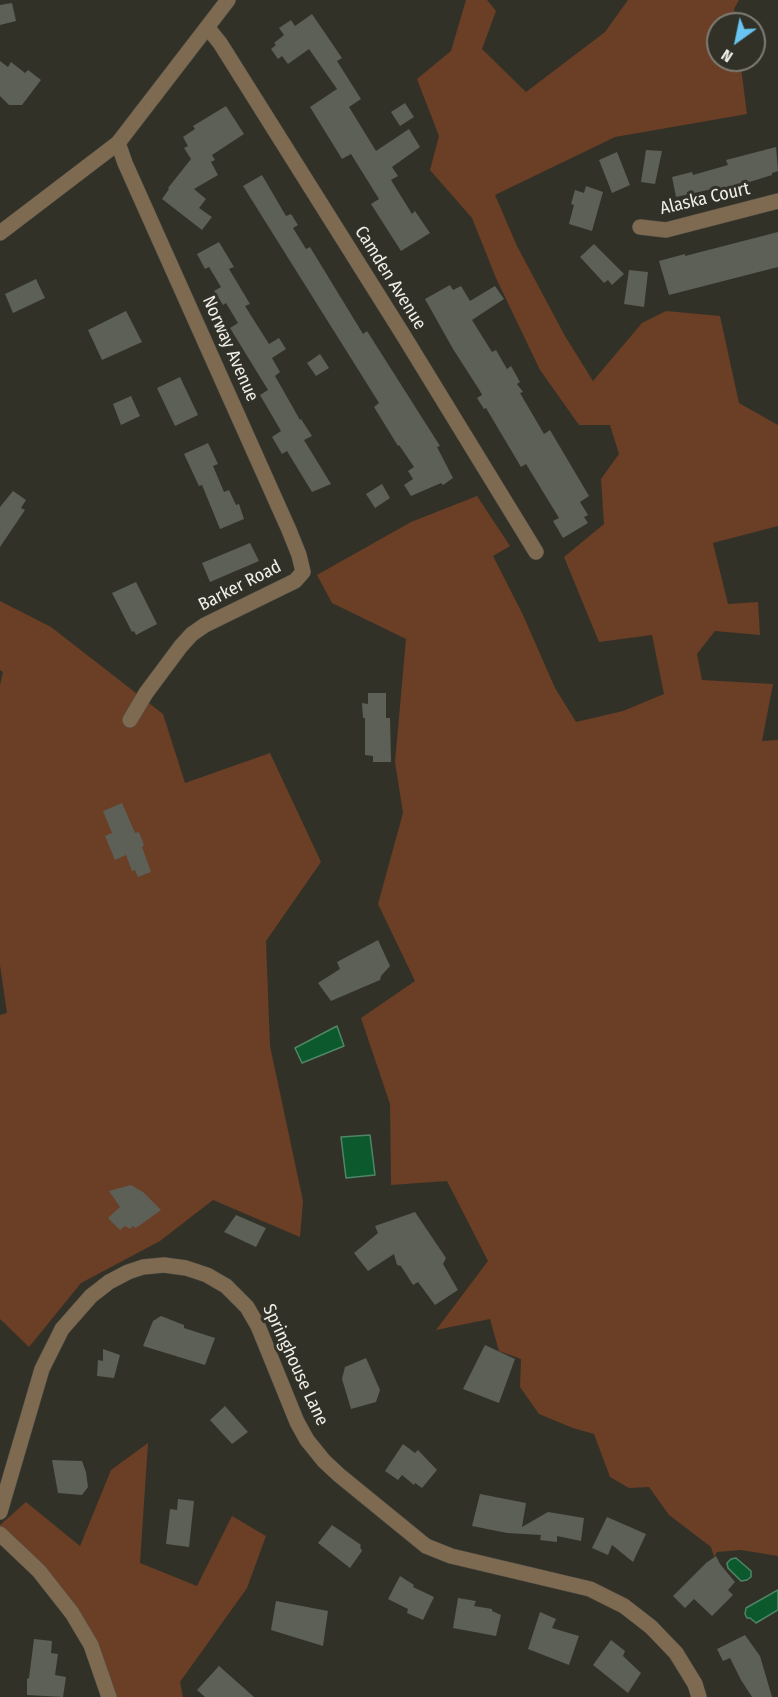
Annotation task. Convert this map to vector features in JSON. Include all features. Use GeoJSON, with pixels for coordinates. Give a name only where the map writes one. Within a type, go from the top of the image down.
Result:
{"type":"FeatureCollection","features":[{"type":"Feature","properties":{"kind":"street"},"geometry":{"type":"LineString","coordinates":[[0,233],[118,143],[228,0]]}},
{"type":"Feature","properties":{"kind":"street","name":"Camden Avenue"},"geometry":{"type":"LineString","coordinates":[[207,27],[220,43],[402,333],[536,552]]}},
{"type":"Feature","properties":{"kind":"street","name":"Norway Avenue"},"geometry":{"type":"LineString","coordinates":[[118,143],[124,163],[289,530],[303,572]]}},
{"type":"Feature","properties":{"kind":"street","name":"Alaska Court"},"geometry":{"type":"LineString","coordinates":[[640,228],[666,230],[778,201]]}},
{"type":"Feature","properties":{"kind":"street","name":"Barker Road"},"geometry":{"type":"LineString","coordinates":[[130,720],[146,693],[192,634],[205,625],[296,581],[303,572]]}},
{"type":"Feature","properties":{"kind":"street","name":"Springhouse Lane"},"geometry":{"type":"LineString","coordinates":[[0,1512],[42,1369],[62,1329],[91,1296],[109,1282],[128,1272],[142,1267],[164,1265],[186,1268],[207,1275],[226,1286],[247,1307],[258,1326],[297,1422],[307,1440],[339,1475],[426,1545],[451,1556],[590,1589],[624,1606],[651,1627],[676,1653],[695,1684],[699,1697]]}},
{"type":"Feature","properties":{"kind":"street"},"geometry":{"type":"LineString","coordinates":[[0,1534],[39,1571],[72,1613],[91,1646],[108,1697]]}},
{"type":"Feature","properties":{"kind":"shaded area"},"geometry":{"type":"Polygon","coordinates":[[[466,0],[487,0],[496,11],[482,49],[526,92],[605,32],[628,0],[739,0],[734,12],[706,12],[706,72],[742,72],[747,114],[615,137],[495,195],[517,246],[565,336],[593,381],[642,323],[666,311],[720,316],[739,403],[778,425],[778,526],[713,543],[728,604],[758,602],[760,635],[715,631],[697,654],[702,680],[773,684],[762,741],[778,740],[778,1556],[741,1550],[717,1552],[714,1557],[711,1547],[669,1515],[649,1487],[629,1488],[610,1477],[594,1434],[539,1414],[520,1387],[521,1359],[499,1351],[490,1319],[436,1330],[488,1261],[447,1181],[391,1185],[390,1104],[361,1018],[415,981],[378,904],[403,813],[395,762],[406,639],[332,603],[317,575],[411,522],[477,496],[510,546],[493,556],[523,615],[555,688],[576,722],[623,711],[664,694],[652,635],[599,642],[564,557],[604,524],[601,479],[619,454],[610,425],[579,425],[540,370],[496,278],[472,218],[430,170],[439,136],[417,79],[451,51],[466,0]]]}},
{"type":"Feature","properties":{"kind":"shaded area"},"geometry":{"type":"Polygon","coordinates":[[[0,601],[51,627],[163,714],[185,783],[270,753],[321,862],[266,941],[270,1046],[303,1201],[300,1237],[213,1200],[160,1241],[81,1283],[29,1347],[0,1319],[0,1015],[7,1013],[0,965],[0,685],[3,672],[0,670],[0,601]]]}},
{"type":"Feature","properties":{"kind":"shaded area"},"geometry":{"type":"Polygon","coordinates":[[[337,1026],[344,1046],[302,1063],[295,1048],[337,1026]]]}},
{"type":"Feature","properties":{"kind":"shaded area"},"geometry":{"type":"Polygon","coordinates":[[[370,1135],[375,1175],[346,1178],[341,1137],[370,1135]]]}},
{"type":"Feature","properties":{"kind":"shaded area"},"geometry":{"type":"Polygon","coordinates":[[[148,1443],[140,1563],[197,1586],[232,1516],[266,1536],[247,1588],[180,1682],[183,1697],[109,1697],[91,1645],[0,1534],[0,1525],[26,1502],[80,1546],[111,1470],[148,1443]]]}},
{"type":"Feature","properties":{"kind":"shaded area"},"geometry":{"type":"Polygon","coordinates":[[[736,1558],[751,1571],[751,1577],[747,1580],[741,1581],[728,1568],[727,1563],[736,1558]]]}},
{"type":"Feature","properties":{"kind":"shaded area"},"geometry":{"type":"Polygon","coordinates":[[[778,1590],[778,1610],[756,1623],[747,1618],[746,1608],[778,1590]]]}},
{"type":"Feature","properties":{"kind":"building"},"geometry":{"type":"Polygon","coordinates":[[[12,3],[16,21],[0,25],[0,5],[12,3]]]}},
{"type":"Feature","properties":{"kind":"building"},"geometry":{"type":"Polygon","coordinates":[[[312,14],[342,58],[337,61],[361,99],[349,107],[376,151],[409,129],[420,147],[392,167],[398,176],[391,180],[412,214],[415,211],[430,233],[401,251],[371,204],[379,199],[351,154],[342,159],[310,107],[337,89],[309,49],[288,64],[282,56],[278,59],[271,49],[276,45],[274,43],[284,35],[279,28],[291,20],[295,26],[312,14]]]}},
{"type":"Feature","properties":{"kind":"building"},"geometry":{"type":"Polygon","coordinates":[[[0,61],[8,67],[11,62],[25,73],[28,70],[41,80],[22,105],[9,105],[0,96],[0,61]]]}},
{"type":"Feature","properties":{"kind":"building"},"geometry":{"type":"Polygon","coordinates":[[[405,103],[414,117],[400,126],[391,112],[405,103]]]}},
{"type":"Feature","properties":{"kind":"building"},"geometry":{"type":"Polygon","coordinates":[[[226,106],[244,134],[212,155],[215,160],[211,162],[218,175],[194,189],[206,199],[199,208],[212,217],[202,230],[162,199],[191,159],[184,148],[188,146],[183,137],[195,129],[193,126],[226,106]]]}},
{"type":"Feature","properties":{"kind":"building"},"geometry":{"type":"Polygon","coordinates":[[[776,147],[778,171],[772,175],[714,193],[712,189],[676,197],[672,177],[692,172],[693,175],[728,165],[726,160],[776,147]]]}},
{"type":"Feature","properties":{"kind":"building"},"geometry":{"type":"Polygon","coordinates":[[[646,150],[662,151],[655,184],[641,182],[646,150]]]}},
{"type":"Feature","properties":{"kind":"building"},"geometry":{"type":"Polygon","coordinates":[[[617,152],[630,185],[612,193],[599,160],[617,152]]]}},
{"type":"Feature","properties":{"kind":"building"},"geometry":{"type":"Polygon","coordinates":[[[262,175],[286,216],[291,214],[298,225],[293,228],[306,249],[310,247],[363,334],[367,331],[440,446],[437,447],[453,478],[443,485],[441,483],[411,496],[404,485],[413,479],[408,471],[414,467],[374,407],[379,403],[243,186],[262,175]]]}},
{"type":"Feature","properties":{"kind":"building"},"geometry":{"type":"Polygon","coordinates":[[[586,186],[603,192],[592,231],[569,224],[575,190],[584,193],[586,186]]]}},
{"type":"Feature","properties":{"kind":"building"},"geometry":{"type":"Polygon","coordinates":[[[778,232],[778,267],[669,295],[659,261],[778,232]]]}},
{"type":"Feature","properties":{"kind":"building"},"geometry":{"type":"Polygon","coordinates":[[[219,242],[234,267],[229,269],[250,304],[245,306],[269,344],[279,338],[286,349],[272,358],[280,372],[275,376],[300,420],[312,436],[304,440],[331,484],[312,492],[287,451],[282,454],[272,437],[281,431],[260,395],[268,390],[230,328],[238,323],[226,303],[223,305],[214,291],[221,287],[209,267],[205,269],[197,254],[219,242]]]}},
{"type":"Feature","properties":{"kind":"building"},"geometry":{"type":"Polygon","coordinates":[[[594,244],[624,274],[612,285],[608,280],[604,283],[580,257],[594,244]]]}},
{"type":"Feature","properties":{"kind":"building"},"geometry":{"type":"Polygon","coordinates":[[[629,270],[648,272],[644,307],[624,304],[629,270]]]}},
{"type":"Feature","properties":{"kind":"building"},"geometry":{"type":"Polygon","coordinates":[[[36,279],[45,298],[13,313],[5,294],[36,279]]]}},
{"type":"Feature","properties":{"kind":"building"},"geometry":{"type":"Polygon","coordinates":[[[450,285],[453,290],[461,286],[470,301],[495,286],[504,299],[472,320],[492,352],[496,350],[507,369],[511,366],[520,382],[517,384],[523,392],[520,393],[544,434],[550,430],[589,496],[580,502],[588,515],[584,517],[588,523],[563,538],[553,521],[559,518],[526,464],[521,467],[486,408],[484,409],[477,398],[482,395],[480,391],[425,299],[450,285]]]}},
{"type":"Feature","properties":{"kind":"building"},"geometry":{"type":"Polygon","coordinates":[[[126,311],[142,342],[102,360],[88,330],[126,311]]]}},
{"type":"Feature","properties":{"kind":"building"},"geometry":{"type":"Polygon","coordinates":[[[320,354],[329,368],[316,376],[307,363],[320,354]]]}},
{"type":"Feature","properties":{"kind":"building"},"geometry":{"type":"Polygon","coordinates":[[[180,377],[198,415],[175,426],[157,388],[180,377]]]}},
{"type":"Feature","properties":{"kind":"building"},"geometry":{"type":"Polygon","coordinates":[[[131,396],[140,416],[121,425],[113,404],[131,396]]]}},
{"type":"Feature","properties":{"kind":"building"},"geometry":{"type":"Polygon","coordinates":[[[208,443],[218,464],[213,466],[224,492],[229,490],[236,505],[239,504],[244,519],[220,529],[202,485],[199,486],[184,454],[208,443]]]}},
{"type":"Feature","properties":{"kind":"building"},"geometry":{"type":"Polygon","coordinates":[[[382,484],[390,498],[375,508],[366,494],[382,484]]]}},
{"type":"Feature","properties":{"kind":"building"},"geometry":{"type":"Polygon","coordinates":[[[13,491],[26,500],[21,508],[25,510],[0,547],[0,507],[13,491]]]}},
{"type":"Feature","properties":{"kind":"building"},"geometry":{"type":"Polygon","coordinates":[[[250,543],[259,561],[210,582],[202,563],[250,543]]]}},
{"type":"Feature","properties":{"kind":"building"},"geometry":{"type":"Polygon","coordinates":[[[136,582],[157,624],[136,635],[134,631],[132,632],[112,593],[136,582]]]}},
{"type":"Feature","properties":{"kind":"building"},"geometry":{"type":"Polygon","coordinates":[[[368,693],[386,693],[386,718],[390,718],[391,762],[373,762],[373,756],[365,755],[365,718],[363,718],[362,703],[368,704],[368,693]]]}},
{"type":"Feature","properties":{"kind":"building"},"geometry":{"type":"Polygon","coordinates":[[[122,803],[135,833],[139,832],[151,872],[138,877],[135,870],[132,871],[126,855],[115,860],[105,836],[112,833],[103,811],[122,803]]]}},
{"type":"Feature","properties":{"kind":"building"},"geometry":{"type":"Polygon","coordinates":[[[378,940],[390,966],[380,980],[331,1001],[318,983],[340,969],[337,962],[378,940]]]}},
{"type":"Feature","properties":{"kind":"building"},"geometry":{"type":"Polygon","coordinates":[[[131,1185],[143,1192],[161,1210],[136,1228],[133,1226],[130,1229],[125,1226],[120,1230],[108,1218],[120,1207],[109,1191],[131,1185]]]}},
{"type":"Feature","properties":{"kind":"building"},"geometry":{"type":"Polygon","coordinates":[[[415,1212],[446,1258],[443,1264],[458,1290],[435,1305],[418,1282],[413,1285],[401,1266],[397,1265],[394,1254],[368,1271],[354,1253],[378,1233],[375,1226],[415,1212]]]}},
{"type":"Feature","properties":{"kind":"building"},"geometry":{"type":"Polygon","coordinates":[[[236,1215],[266,1228],[256,1247],[224,1232],[236,1215]]]}},
{"type":"Feature","properties":{"kind":"building"},"geometry":{"type":"Polygon","coordinates":[[[161,1316],[184,1325],[184,1328],[215,1338],[205,1365],[143,1346],[153,1321],[161,1316]]]}},
{"type":"Feature","properties":{"kind":"building"},"geometry":{"type":"Polygon","coordinates":[[[485,1345],[515,1359],[499,1403],[463,1389],[485,1345]]]}},
{"type":"Feature","properties":{"kind":"building"},"geometry":{"type":"Polygon","coordinates":[[[103,1349],[120,1355],[114,1378],[97,1376],[98,1360],[103,1361],[103,1349]]]}},
{"type":"Feature","properties":{"kind":"building"},"geometry":{"type":"Polygon","coordinates":[[[366,1358],[380,1390],[376,1402],[351,1409],[342,1379],[345,1367],[366,1358]]]}},
{"type":"Feature","properties":{"kind":"building"},"geometry":{"type":"Polygon","coordinates":[[[225,1406],[248,1432],[232,1444],[210,1420],[225,1406]]]}},
{"type":"Feature","properties":{"kind":"building"},"geometry":{"type":"Polygon","coordinates":[[[403,1444],[415,1453],[418,1450],[437,1470],[422,1488],[415,1483],[414,1485],[402,1475],[398,1480],[385,1471],[403,1444]]]}},
{"type":"Feature","properties":{"kind":"building"},"geometry":{"type":"Polygon","coordinates":[[[52,1460],[82,1461],[88,1487],[82,1495],[58,1493],[52,1460]]]}},
{"type":"Feature","properties":{"kind":"building"},"geometry":{"type":"Polygon","coordinates":[[[480,1494],[526,1503],[522,1527],[548,1512],[584,1518],[581,1541],[557,1536],[557,1542],[540,1540],[541,1535],[507,1533],[472,1526],[480,1494]]]}},
{"type":"Feature","properties":{"kind":"building"},"geometry":{"type":"Polygon","coordinates":[[[178,1499],[194,1501],[189,1547],[166,1544],[170,1509],[177,1510],[178,1499]]]}},
{"type":"Feature","properties":{"kind":"building"},"geometry":{"type":"Polygon","coordinates":[[[607,1517],[646,1534],[633,1562],[612,1545],[608,1555],[592,1548],[607,1517]]]}},
{"type":"Feature","properties":{"kind":"building"},"geometry":{"type":"Polygon","coordinates":[[[332,1525],[361,1545],[362,1551],[350,1568],[318,1543],[332,1525]]]}},
{"type":"Feature","properties":{"kind":"building"},"geometry":{"type":"Polygon","coordinates":[[[716,1556],[735,1582],[728,1590],[733,1595],[712,1616],[694,1599],[685,1608],[673,1596],[716,1556]]]}},
{"type":"Feature","properties":{"kind":"building"},"geometry":{"type":"Polygon","coordinates":[[[400,1576],[414,1585],[413,1587],[434,1597],[423,1620],[407,1613],[408,1609],[388,1599],[400,1576]]]}},
{"type":"Feature","properties":{"kind":"building"},"geometry":{"type":"Polygon","coordinates":[[[458,1598],[476,1601],[474,1606],[492,1609],[501,1615],[496,1636],[453,1628],[458,1598]]]}},
{"type":"Feature","properties":{"kind":"building"},"geometry":{"type":"Polygon","coordinates":[[[276,1601],[328,1611],[323,1646],[271,1630],[276,1601]]]}},
{"type":"Feature","properties":{"kind":"building"},"geometry":{"type":"Polygon","coordinates":[[[540,1612],[556,1619],[552,1628],[579,1636],[569,1665],[528,1649],[540,1612]]]}},
{"type":"Feature","properties":{"kind":"building"},"geometry":{"type":"Polygon","coordinates":[[[745,1635],[760,1656],[772,1697],[752,1697],[730,1658],[723,1661],[717,1649],[745,1635]]]}},
{"type":"Feature","properties":{"kind":"building"},"geometry":{"type":"Polygon","coordinates":[[[34,1639],[52,1641],[51,1653],[58,1654],[55,1675],[66,1677],[63,1697],[27,1695],[27,1679],[34,1639]]]}},
{"type":"Feature","properties":{"kind":"building"},"geometry":{"type":"Polygon","coordinates":[[[611,1640],[625,1651],[623,1656],[641,1673],[628,1693],[593,1665],[611,1640]]]}},
{"type":"Feature","properties":{"kind":"building"},"geometry":{"type":"Polygon","coordinates":[[[219,1666],[254,1697],[205,1697],[197,1690],[219,1666]]]}}]}
